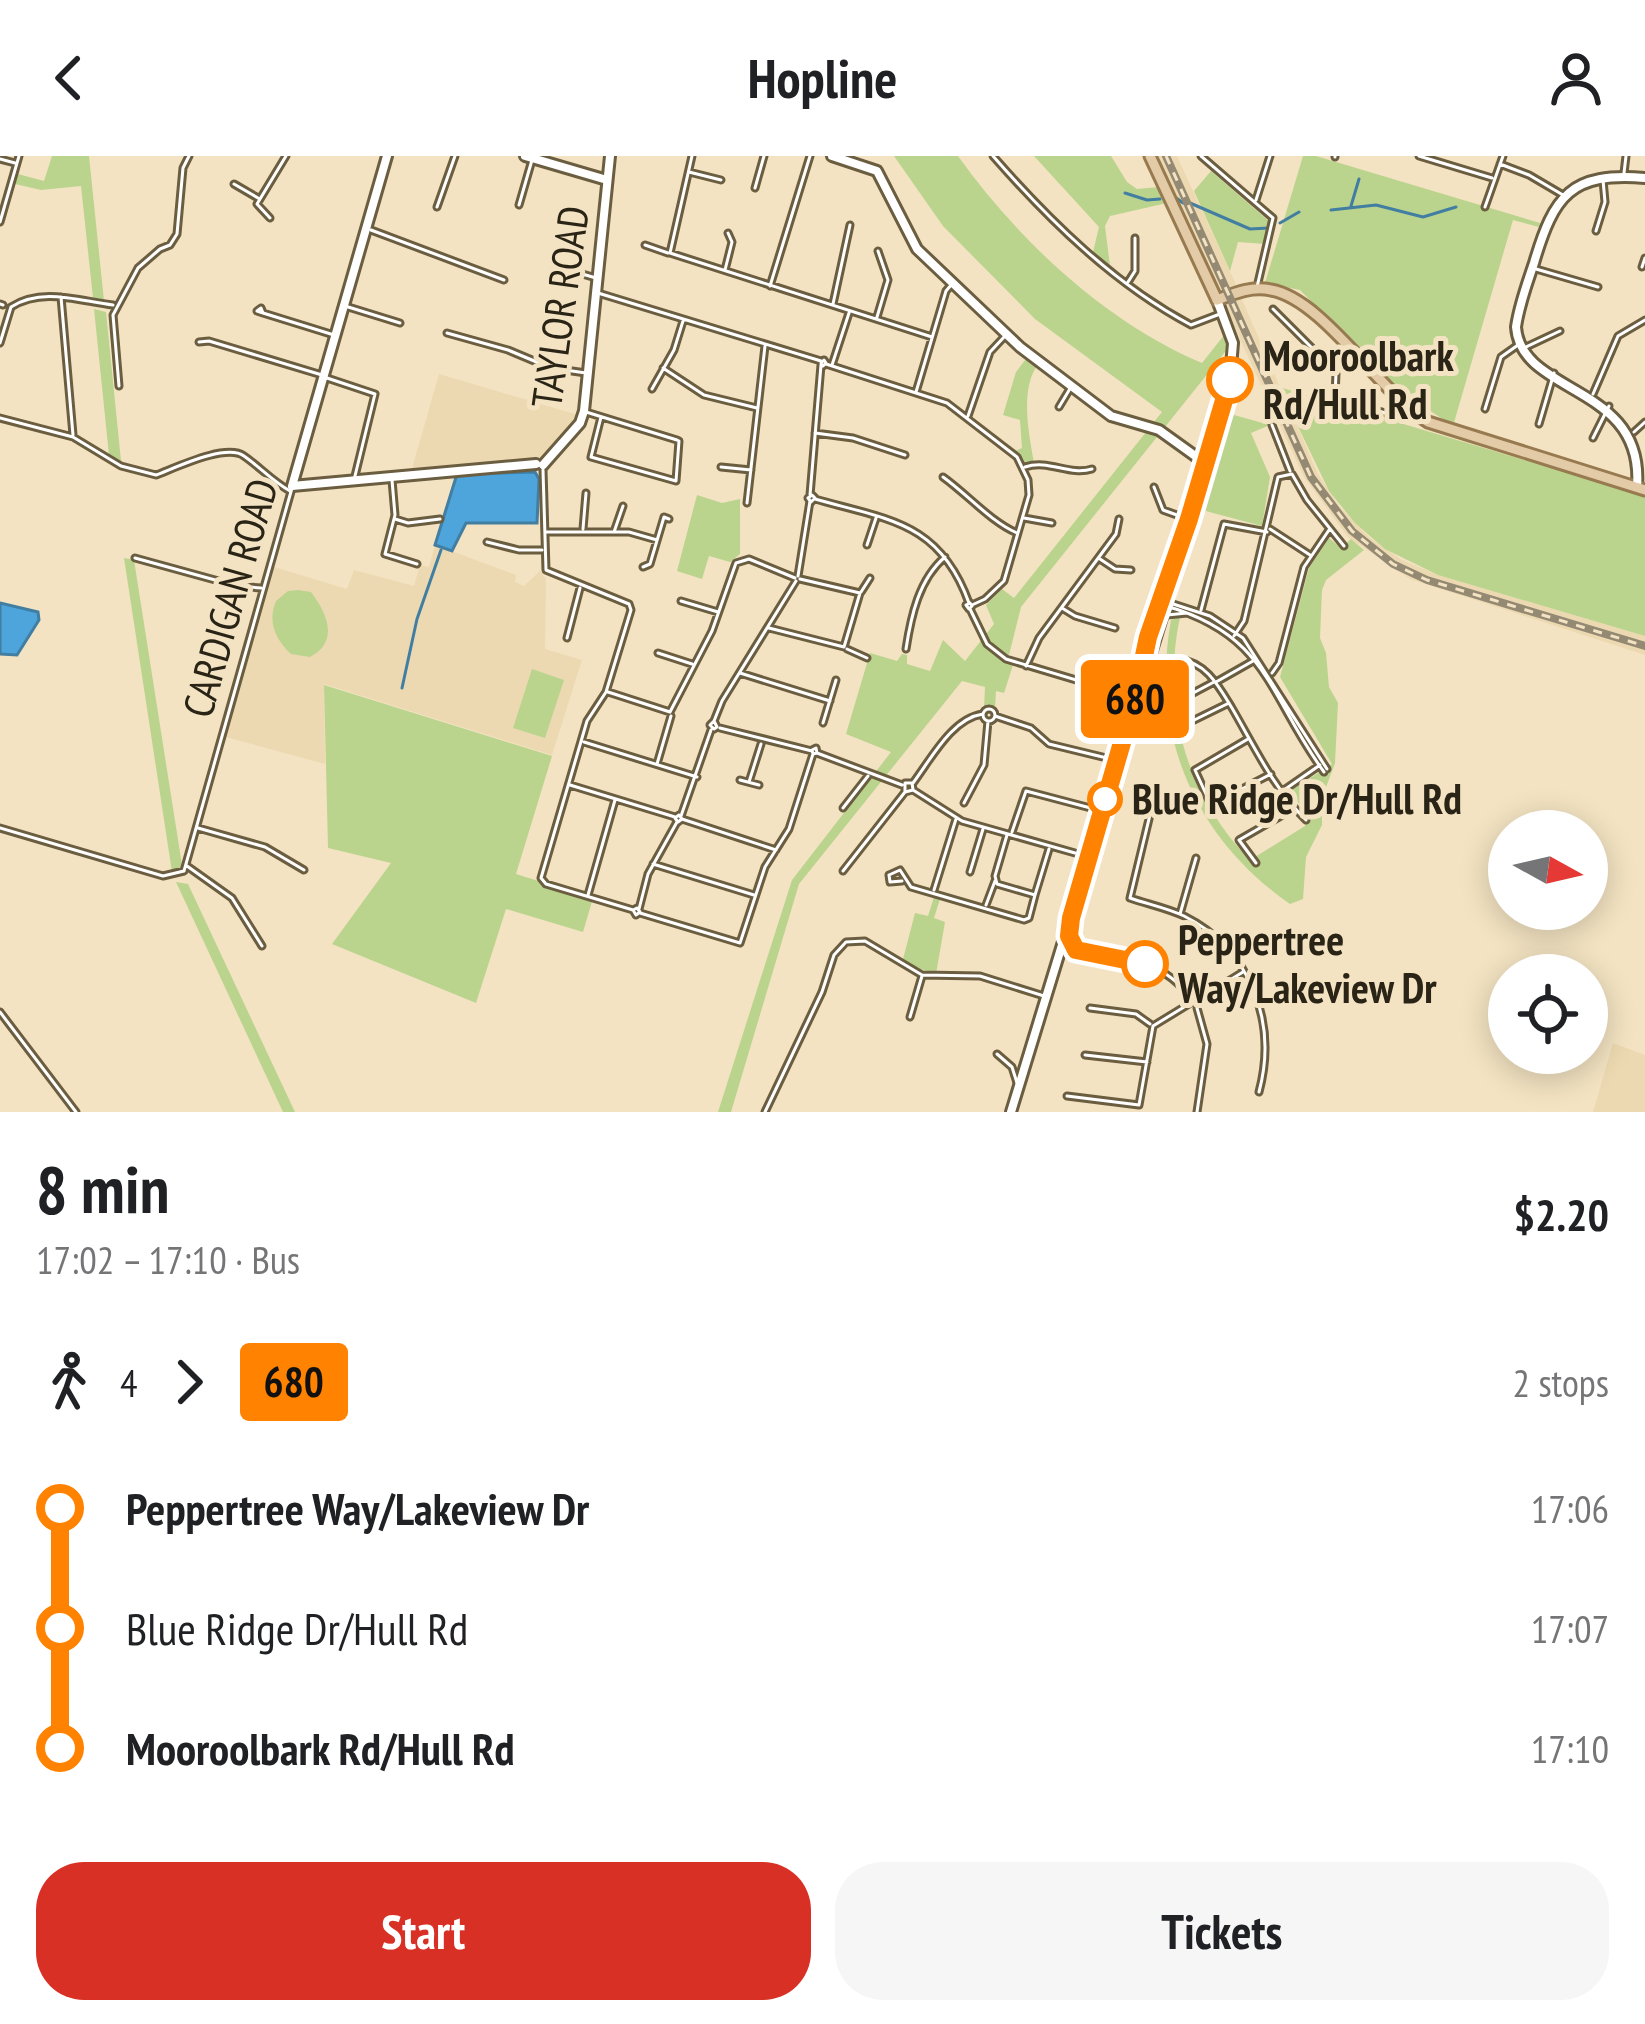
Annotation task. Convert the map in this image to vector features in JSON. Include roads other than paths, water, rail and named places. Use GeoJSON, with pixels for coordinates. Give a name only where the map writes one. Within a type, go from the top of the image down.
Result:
{"type":"FeatureCollection","features":[{"type":"Feature","properties":{"kind":"main road"},"geometry":{"type":"LineString","coordinates":[[1150,156],[1216,300],[1256,288],[1279,291],[1302,304],[1412,411],[1450,431],[1641,489]]}},
{"type":"Feature","properties":{"kind":"street"},"geometry":{"type":"LineString","coordinates":[[0,222],[20,156]]}},
{"type":"Feature","properties":{"kind":"street"},"geometry":{"type":"LineString","coordinates":[[119,386],[112,330],[116,305],[138,268],[178,234],[183,169],[189,156]]}},
{"type":"Feature","properties":{"kind":"street"},"geometry":{"type":"LineString","coordinates":[[270,218],[258,209],[260,199],[286,156]]}},
{"type":"Feature","properties":{"kind":"street","name":"CARDIGAN ROAD"},"geometry":{"type":"LineString","coordinates":[[185,865],[387,156]]}},
{"type":"Feature","properties":{"kind":"street"},"geometry":{"type":"LineString","coordinates":[[437,207],[454,156]]}},
{"type":"Feature","properties":{"kind":"street","name":"TAYLOR ROAD"},"geometry":{"type":"LineString","coordinates":[[291,489],[539,465],[580,423],[610,156]]}},
{"type":"Feature","properties":{"kind":"street"},"geometry":{"type":"LineString","coordinates":[[670,253],[692,156]]}},
{"type":"Feature","properties":{"kind":"street"},"geometry":{"type":"LineString","coordinates":[[754,188],[764,156]]}},
{"type":"Feature","properties":{"kind":"street"},"geometry":{"type":"LineString","coordinates":[[770,286],[810,156]]}},
{"type":"Feature","properties":{"kind":"street"},"geometry":{"type":"LineString","coordinates":[[832,156],[877,171],[917,249],[1006,334],[1111,416],[1159,430],[1205,463]]}},
{"type":"Feature","properties":{"kind":"street"},"geometry":{"type":"LineString","coordinates":[[1201,156],[1274,222],[1256,288]]}},
{"type":"Feature","properties":{"kind":"street"},"geometry":{"type":"LineString","coordinates":[[1256,201],[1270,156]]}},
{"type":"Feature","properties":{"kind":"street"},"geometry":{"type":"LineString","coordinates":[[1419,156],[1492,178]]}},
{"type":"Feature","properties":{"kind":"street"},"geometry":{"type":"LineString","coordinates":[[1485,207],[1502,156]]}},
{"type":"Feature","properties":{"kind":"street"},"geometry":{"type":"LineString","coordinates":[[1624,175],[1626,156]]}},
{"type":"Feature","properties":{"kind":"street"},"geometry":{"type":"LineString","coordinates":[[519,205],[529,157],[608,180]]}},
{"type":"Feature","properties":{"kind":"street"},"geometry":{"type":"LineString","coordinates":[[997,157],[1059,226],[1126,284],[1191,325],[1222,313]]}},
{"type":"Feature","properties":{"kind":"street"},"geometry":{"type":"LineString","coordinates":[[0,159],[17,164]]}},
{"type":"Feature","properties":{"kind":"street"},"geometry":{"type":"LineString","coordinates":[[1500,164],[1563,195]]}},
{"type":"Feature","properties":{"kind":"street"},"geometry":{"type":"LineString","coordinates":[[689,172],[722,180]]}},
{"type":"Feature","properties":{"kind":"street"},"geometry":{"type":"LineString","coordinates":[[1596,231],[1605,202],[1603,177]]}},
{"type":"Feature","properties":{"kind":"street"},"geometry":{"type":"LineString","coordinates":[[1641,489],[1641,454],[1634,432],[1593,394],[1534,363],[1520,347],[1518,316],[1546,222],[1563,195],[1603,177],[1645,178]]}},
{"type":"Feature","properties":{"kind":"street"},"geometry":{"type":"LineString","coordinates":[[234,184],[260,199]]}},
{"type":"Feature","properties":{"kind":"street"},"geometry":{"type":"LineString","coordinates":[[832,305],[850,225]]}},
{"type":"Feature","properties":{"kind":"street"},"geometry":{"type":"LineString","coordinates":[[366,229],[503,280]]}},
{"type":"Feature","properties":{"kind":"street"},"geometry":{"type":"LineString","coordinates":[[724,272],[732,242],[728,233]]}},
{"type":"Feature","properties":{"kind":"street"},"geometry":{"type":"LineString","coordinates":[[1126,284],[1135,271],[1135,238]]}},
{"type":"Feature","properties":{"kind":"street"},"geometry":{"type":"LineString","coordinates":[[645,244],[932,337]]}},
{"type":"Feature","properties":{"kind":"street"},"geometry":{"type":"LineString","coordinates":[[876,319],[889,280],[878,251]]}},
{"type":"Feature","properties":{"kind":"street"},"geometry":{"type":"LineString","coordinates":[[1642,268],[1645,258]]}},
{"type":"Feature","properties":{"kind":"street"},"geometry":{"type":"LineString","coordinates":[[555,266],[598,279]]}},
{"type":"Feature","properties":{"kind":"street"},"geometry":{"type":"LineString","coordinates":[[1532,268],[1598,286]]}},
{"type":"Feature","properties":{"kind":"street"},"geometry":{"type":"LineString","coordinates":[[916,392],[946,291],[953,283]]}},
{"type":"Feature","properties":{"kind":"street"},"geometry":{"type":"LineString","coordinates":[[596,293],[916,392],[968,416],[1024,467],[1029,495],[1004,581],[970,606]]}},
{"type":"Feature","properties":{"kind":"street"},"geometry":{"type":"LineString","coordinates":[[0,343],[11,307],[33,297],[116,305]]}},
{"type":"Feature","properties":{"kind":"street"},"geometry":{"type":"LineString","coordinates":[[61,297],[74,437]]}},
{"type":"Feature","properties":{"kind":"street"},"geometry":{"type":"LineString","coordinates":[[1011,1112],[1234,358],[1216,300]]}},
{"type":"Feature","properties":{"kind":"street"},"geometry":{"type":"LineString","coordinates":[[344,306],[400,323]]}},
{"type":"Feature","properties":{"kind":"street"},"geometry":{"type":"LineString","coordinates":[[1273,309],[1336,372],[1335,398],[1402,418],[1412,411]]}},
{"type":"Feature","properties":{"kind":"street"},"geometry":{"type":"LineString","coordinates":[[637,910],[739,673],[797,578],[812,498],[821,381],[850,311]]}},
{"type":"Feature","properties":{"kind":"street"},"geometry":{"type":"LineString","coordinates":[[263,313],[335,335]]}},
{"type":"Feature","properties":{"kind":"street"},"geometry":{"type":"LineString","coordinates":[[652,389],[674,350],[684,319]]}},
{"type":"Feature","properties":{"kind":"street"},"geometry":{"type":"LineString","coordinates":[[1593,394],[1618,336],[1645,320]]}},
{"type":"Feature","properties":{"kind":"street"},"geometry":{"type":"LineString","coordinates":[[1485,409],[1501,357],[1560,331]]}},
{"type":"Feature","properties":{"kind":"street"},"geometry":{"type":"LineString","coordinates":[[447,333],[551,368],[588,373]]}},
{"type":"Feature","properties":{"kind":"street"},"geometry":{"type":"LineString","coordinates":[[968,416],[989,352],[1006,334]]}},
{"type":"Feature","properties":{"kind":"street"},"geometry":{"type":"LineString","coordinates":[[199,342],[209,341],[375,394],[353,482]]}},
{"type":"Feature","properties":{"kind":"street"},"geometry":{"type":"LineString","coordinates":[[747,502],[766,344]]}},
{"type":"Feature","properties":{"kind":"street"},"geometry":{"type":"LineString","coordinates":[[663,368],[704,395],[759,408]]}},
{"type":"Feature","properties":{"kind":"street"},"geometry":{"type":"LineString","coordinates":[[1539,424],[1554,373]]}},
{"type":"Feature","properties":{"kind":"street"},"geometry":{"type":"LineString","coordinates":[[1059,407],[1072,386]]}},
{"type":"Feature","properties":{"kind":"street"},"geometry":{"type":"LineString","coordinates":[[1593,438],[1609,406]]}},
{"type":"Feature","properties":{"kind":"street"},"geometry":{"type":"LineString","coordinates":[[584,411],[601,416],[679,442],[676,481],[591,457],[601,416]]}},
{"type":"Feature","properties":{"kind":"street"},"geometry":{"type":"LineString","coordinates":[[0,418],[74,437],[121,466],[156,475],[176,464],[186,466],[228,452],[242,453],[291,489]]}},
{"type":"Feature","properties":{"kind":"street"},"geometry":{"type":"LineString","coordinates":[[1634,432],[1645,422]]}},
{"type":"Feature","properties":{"kind":"street"},"geometry":{"type":"LineString","coordinates":[[1272,425],[1290,472],[1344,546]]}},
{"type":"Feature","properties":{"kind":"street"},"geometry":{"type":"LineString","coordinates":[[815,433],[853,438],[905,455]]}},
{"type":"Feature","properties":{"kind":"street"},"geometry":{"type":"LineString","coordinates":[[1024,467],[1042,461],[1080,472],[1092,469]]}},
{"type":"Feature","properties":{"kind":"street"},"geometry":{"type":"LineString","coordinates":[[539,465],[544,485],[546,570],[628,604],[631,612],[606,692],[581,742],[541,874],[543,882],[737,944],[743,940],[765,867],[789,830],[814,752]]}},
{"type":"Feature","properties":{"kind":"street"},"geometry":{"type":"LineString","coordinates":[[721,467],[752,470]]}},
{"type":"Feature","properties":{"kind":"street"},"geometry":{"type":"LineString","coordinates":[[1235,634],[1244,621],[1268,530],[1274,481],[1290,472]]}},
{"type":"Feature","properties":{"kind":"street"},"geometry":{"type":"LineString","coordinates":[[943,477],[984,507],[997,524],[1018,533]]}},
{"type":"Feature","properties":{"kind":"street"},"geometry":{"type":"LineString","coordinates":[[392,478],[394,519],[386,554],[417,564]]}},
{"type":"Feature","properties":{"kind":"street"},"geometry":{"type":"LineString","coordinates":[[1154,487],[1163,510],[1189,519]]}},
{"type":"Feature","properties":{"kind":"street"},"geometry":{"type":"LineString","coordinates":[[584,531],[586,493]]}},
{"type":"Feature","properties":{"kind":"street"},"geometry":{"type":"LineString","coordinates":[[812,498],[917,532],[946,556],[989,647],[1026,666],[1135,698]]}},
{"type":"Feature","properties":{"kind":"street"},"geometry":{"type":"LineString","coordinates":[[614,532],[622,506]]}},
{"type":"Feature","properties":{"kind":"street"},"geometry":{"type":"LineString","coordinates":[[867,545],[876,516]]}},
{"type":"Feature","properties":{"kind":"street"},"geometry":{"type":"LineString","coordinates":[[643,567],[650,564],[664,517],[669,519]]}},
{"type":"Feature","properties":{"kind":"street"},"geometry":{"type":"LineString","coordinates":[[394,519],[408,523],[440,518]]}},
{"type":"Feature","properties":{"kind":"street"},"geometry":{"type":"LineString","coordinates":[[1022,518],[1052,523]]}},
{"type":"Feature","properties":{"kind":"street"},"geometry":{"type":"LineString","coordinates":[[1026,666],[1039,638],[1116,534],[1119,519]]}},
{"type":"Feature","properties":{"kind":"street"},"geometry":{"type":"LineString","coordinates":[[1177,605],[1173,586],[1189,519]]}},
{"type":"Feature","properties":{"kind":"street"},"geometry":{"type":"LineString","coordinates":[[1200,611],[1224,524],[1268,530],[1310,555]]}},
{"type":"Feature","properties":{"kind":"street"},"geometry":{"type":"LineString","coordinates":[[1267,676],[1279,663],[1310,555],[1329,530]]}},
{"type":"Feature","properties":{"kind":"street"},"geometry":{"type":"LineString","coordinates":[[543,532],[614,532],[657,540]]}},
{"type":"Feature","properties":{"kind":"street"},"geometry":{"type":"LineString","coordinates":[[487,542],[544,550]]}},
{"type":"Feature","properties":{"kind":"street"},"geometry":{"type":"LineString","coordinates":[[906,649],[922,585],[946,556]]}},
{"type":"Feature","properties":{"kind":"street"},"geometry":{"type":"LineString","coordinates":[[1162,605],[1180,557]]}},
{"type":"Feature","properties":{"kind":"street"},"geometry":{"type":"LineString","coordinates":[[135,558],[237,586],[263,588]]}},
{"type":"Feature","properties":{"kind":"street"},"geometry":{"type":"LineString","coordinates":[[1100,559],[1115,569],[1131,570]]}},
{"type":"Feature","properties":{"kind":"street"},"geometry":{"type":"LineString","coordinates":[[657,766],[670,712],[718,612],[733,569],[742,560],[860,593]]}},
{"type":"Feature","properties":{"kind":"street"},"geometry":{"type":"LineString","coordinates":[[844,647],[860,593],[870,578]]}},
{"type":"Feature","properties":{"kind":"street"},"geometry":{"type":"LineString","coordinates":[[567,638],[580,586]]}},
{"type":"Feature","properties":{"kind":"street"},"geometry":{"type":"LineString","coordinates":[[681,601],[718,612]]}},
{"type":"Feature","properties":{"kind":"street"},"geometry":{"type":"LineString","coordinates":[[1162,605],[1200,611],[1235,634],[1325,770]]}},
{"type":"Feature","properties":{"kind":"street"},"geometry":{"type":"LineString","coordinates":[[1162,605],[1235,634],[1267,676]]}},
{"type":"Feature","properties":{"kind":"street"},"geometry":{"type":"LineString","coordinates":[[1162,605],[1189,613]]}},
{"type":"Feature","properties":{"kind":"street"},"geometry":{"type":"LineString","coordinates":[[1062,608],[1115,628]]}},
{"type":"Feature","properties":{"kind":"street"},"geometry":{"type":"LineString","coordinates":[[769,628],[844,647],[867,658]]}},
{"type":"Feature","properties":{"kind":"street"},"geometry":{"type":"LineString","coordinates":[[658,653],[693,665]]}},
{"type":"Feature","properties":{"kind":"street"},"geometry":{"type":"LineString","coordinates":[[1229,703],[1184,726],[1178,701],[1178,660],[1194,662],[1216,681],[1282,791],[1306,820]]}},
{"type":"Feature","properties":{"kind":"street"},"geometry":{"type":"LineString","coordinates":[[1178,701],[1255,660]]}},
{"type":"Feature","properties":{"kind":"street"},"geometry":{"type":"LineString","coordinates":[[739,673],[830,701]]}},
{"type":"Feature","properties":{"kind":"street"},"geometry":{"type":"LineString","coordinates":[[823,723],[836,680]]}},
{"type":"Feature","properties":{"kind":"street"},"geometry":{"type":"LineString","coordinates":[[606,692],[670,712]]}},
{"type":"Feature","properties":{"kind":"street"},"geometry":{"type":"LineString","coordinates":[[843,871],[904,789],[971,716],[990,709],[995,716],[1031,728],[1049,744],[1117,760]]}},
{"type":"Feature","properties":{"kind":"street"},"geometry":{"type":"LineString","coordinates":[[964,802],[984,765],[988,721],[983,714]]}},
{"type":"Feature","properties":{"kind":"street"},"geometry":{"type":"LineString","coordinates":[[988,721],[995,716]]}},
{"type":"Feature","properties":{"kind":"street"},"geometry":{"type":"LineString","coordinates":[[714,725],[814,752],[913,790],[956,817],[1075,853]]}},
{"type":"Feature","properties":{"kind":"street"},"geometry":{"type":"LineString","coordinates":[[1250,739],[1195,770],[1211,806],[1271,774]]}},
{"type":"Feature","properties":{"kind":"street"},"geometry":{"type":"LineString","coordinates":[[749,782],[762,741]]}},
{"type":"Feature","properties":{"kind":"street"},"geometry":{"type":"LineString","coordinates":[[581,742],[697,777]]}},
{"type":"Feature","properties":{"kind":"street"},"geometry":{"type":"LineString","coordinates":[[1282,791],[1321,764]]}},
{"type":"Feature","properties":{"kind":"street"},"geometry":{"type":"LineString","coordinates":[[843,808],[870,773]]}},
{"type":"Feature","properties":{"kind":"street"},"geometry":{"type":"LineString","coordinates":[[740,780],[759,785]]}},
{"type":"Feature","properties":{"kind":"street"},"geometry":{"type":"LineString","coordinates":[[912,783],[913,790]]}},
{"type":"Feature","properties":{"kind":"street"},"geometry":{"type":"LineString","coordinates":[[568,784],[776,850]]}},
{"type":"Feature","properties":{"kind":"street"},"geometry":{"type":"LineString","coordinates":[[986,907],[1026,790],[1102,811]]}},
{"type":"Feature","properties":{"kind":"street"},"geometry":{"type":"LineString","coordinates":[[1155,794],[1130,898],[1180,914],[1220,941],[1245,971],[1264,1026],[1266,1056],[1259,1092]]}},
{"type":"Feature","properties":{"kind":"street"},"geometry":{"type":"LineString","coordinates":[[587,896],[616,799]]}},
{"type":"Feature","properties":{"kind":"street"},"geometry":{"type":"LineString","coordinates":[[1256,863],[1239,841],[1294,808]]}},
{"type":"Feature","properties":{"kind":"street"},"geometry":{"type":"LineString","coordinates":[[933,891],[956,817]]}},
{"type":"Feature","properties":{"kind":"street"},"geometry":{"type":"LineString","coordinates":[[970,872],[984,827]]}},
{"type":"Feature","properties":{"kind":"street"},"geometry":{"type":"LineString","coordinates":[[0,828],[163,876],[178,875],[185,865],[232,898],[262,946]]}},
{"type":"Feature","properties":{"kind":"street"},"geometry":{"type":"LineString","coordinates":[[196,828],[265,847],[304,870]]}},
{"type":"Feature","properties":{"kind":"street"},"geometry":{"type":"LineString","coordinates":[[903,880],[911,887],[1027,920],[1049,846]]}},
{"type":"Feature","properties":{"kind":"street"},"geometry":{"type":"LineString","coordinates":[[1180,914],[1196,859]]}},
{"type":"Feature","properties":{"kind":"street"},"geometry":{"type":"LineString","coordinates":[[653,864],[756,896]]}},
{"type":"Feature","properties":{"kind":"street"},"geometry":{"type":"LineString","coordinates":[[995,881],[1035,895]]}},
{"type":"Feature","properties":{"kind":"street"},"geometry":{"type":"LineString","coordinates":[[1071,918],[1069,936],[1076,950]]}},
{"type":"Feature","properties":{"kind":"street"},"geometry":{"type":"LineString","coordinates":[[765,1112],[838,948],[861,940],[922,974],[980,976],[1046,997]]}},
{"type":"Feature","properties":{"kind":"street"},"geometry":{"type":"LineString","coordinates":[[1061,948],[1105,953],[1154,967],[1172,978],[1196,1008],[1207,1044],[1197,1112]]}},
{"type":"Feature","properties":{"kind":"street"},"geometry":{"type":"LineString","coordinates":[[1067,1096],[1138,1105],[1153,1026],[1245,971]]}},
{"type":"Feature","properties":{"kind":"street"},"geometry":{"type":"LineString","coordinates":[[910,1017],[922,974]]}},
{"type":"Feature","properties":{"kind":"street"},"geometry":{"type":"LineString","coordinates":[[1196,1008],[1199,998]]}},
{"type":"Feature","properties":{"kind":"street"},"geometry":{"type":"LineString","coordinates":[[1090,1007],[1141,1016],[1153,1026]]}},
{"type":"Feature","properties":{"kind":"street"},"geometry":{"type":"LineString","coordinates":[[0,1012],[76,1112]]}},
{"type":"Feature","properties":{"kind":"street"},"geometry":{"type":"LineString","coordinates":[[998,1054],[1012,1067],[1018,1087]]}},
{"type":"Feature","properties":{"kind":"street"},"geometry":{"type":"LineString","coordinates":[[1085,1054],[1147,1061]]}},
{"type":"Feature","properties":{"kind":"water"},"geometry":{"type":"Polygon","coordinates":[[[535,472],[539,479],[537,523],[466,523],[452,551],[435,545],[457,474],[535,472]]]}},
{"type":"Feature","properties":{"kind":"water"},"geometry":{"type":"Polygon","coordinates":[[[0,603],[38,612],[39,620],[17,655],[0,654],[0,603]]]}},
{"type":"Feature","properties":{"kind":"waterway"},"geometry":{"type":"LineString","coordinates":[[1351,206],[1359,179]]}},
{"type":"Feature","properties":{"kind":"waterway"},"geometry":{"type":"LineString","coordinates":[[1125,193],[1160,199]]}},
{"type":"Feature","properties":{"kind":"waterway"},"geometry":{"type":"LineString","coordinates":[[1175,197],[1183,203]]}},
{"type":"Feature","properties":{"kind":"waterway"},"geometry":{"type":"LineString","coordinates":[[1190,203],[1250,229],[1269,228]]}},
{"type":"Feature","properties":{"kind":"waterway"},"geometry":{"type":"LineString","coordinates":[[1331,210],[1376,205],[1423,217],[1456,207]]}},
{"type":"Feature","properties":{"kind":"waterway"},"geometry":{"type":"LineString","coordinates":[[1280,223],[1299,212]]}},
{"type":"Feature","properties":{"kind":"waterway"},"geometry":{"type":"LineString","coordinates":[[402,688],[417,619],[441,550]]}},
{"type":"Feature","properties":{"kind":"railway"},"geometry":{"type":"LineString","coordinates":[[1166,156],[1311,477],[1352,531],[1393,564],[1427,580],[1645,646]]}},
{"type":"Feature","properties":{"kind":"place","name":"Mooroolbark Rd/Hull Rd"},"geometry":{"type":"Point","coordinates":[1230,380]}},
{"type":"Feature","properties":{"kind":"place","name":"Blue Ridge Dr/Hull Rd"},"geometry":{"type":"Point","coordinates":[1105,799]}},
{"type":"Feature","properties":{"kind":"place","name":"Peppertree Way/Lakeview Dr"},"geometry":{"type":"Point","coordinates":[1145,964]}}]}
